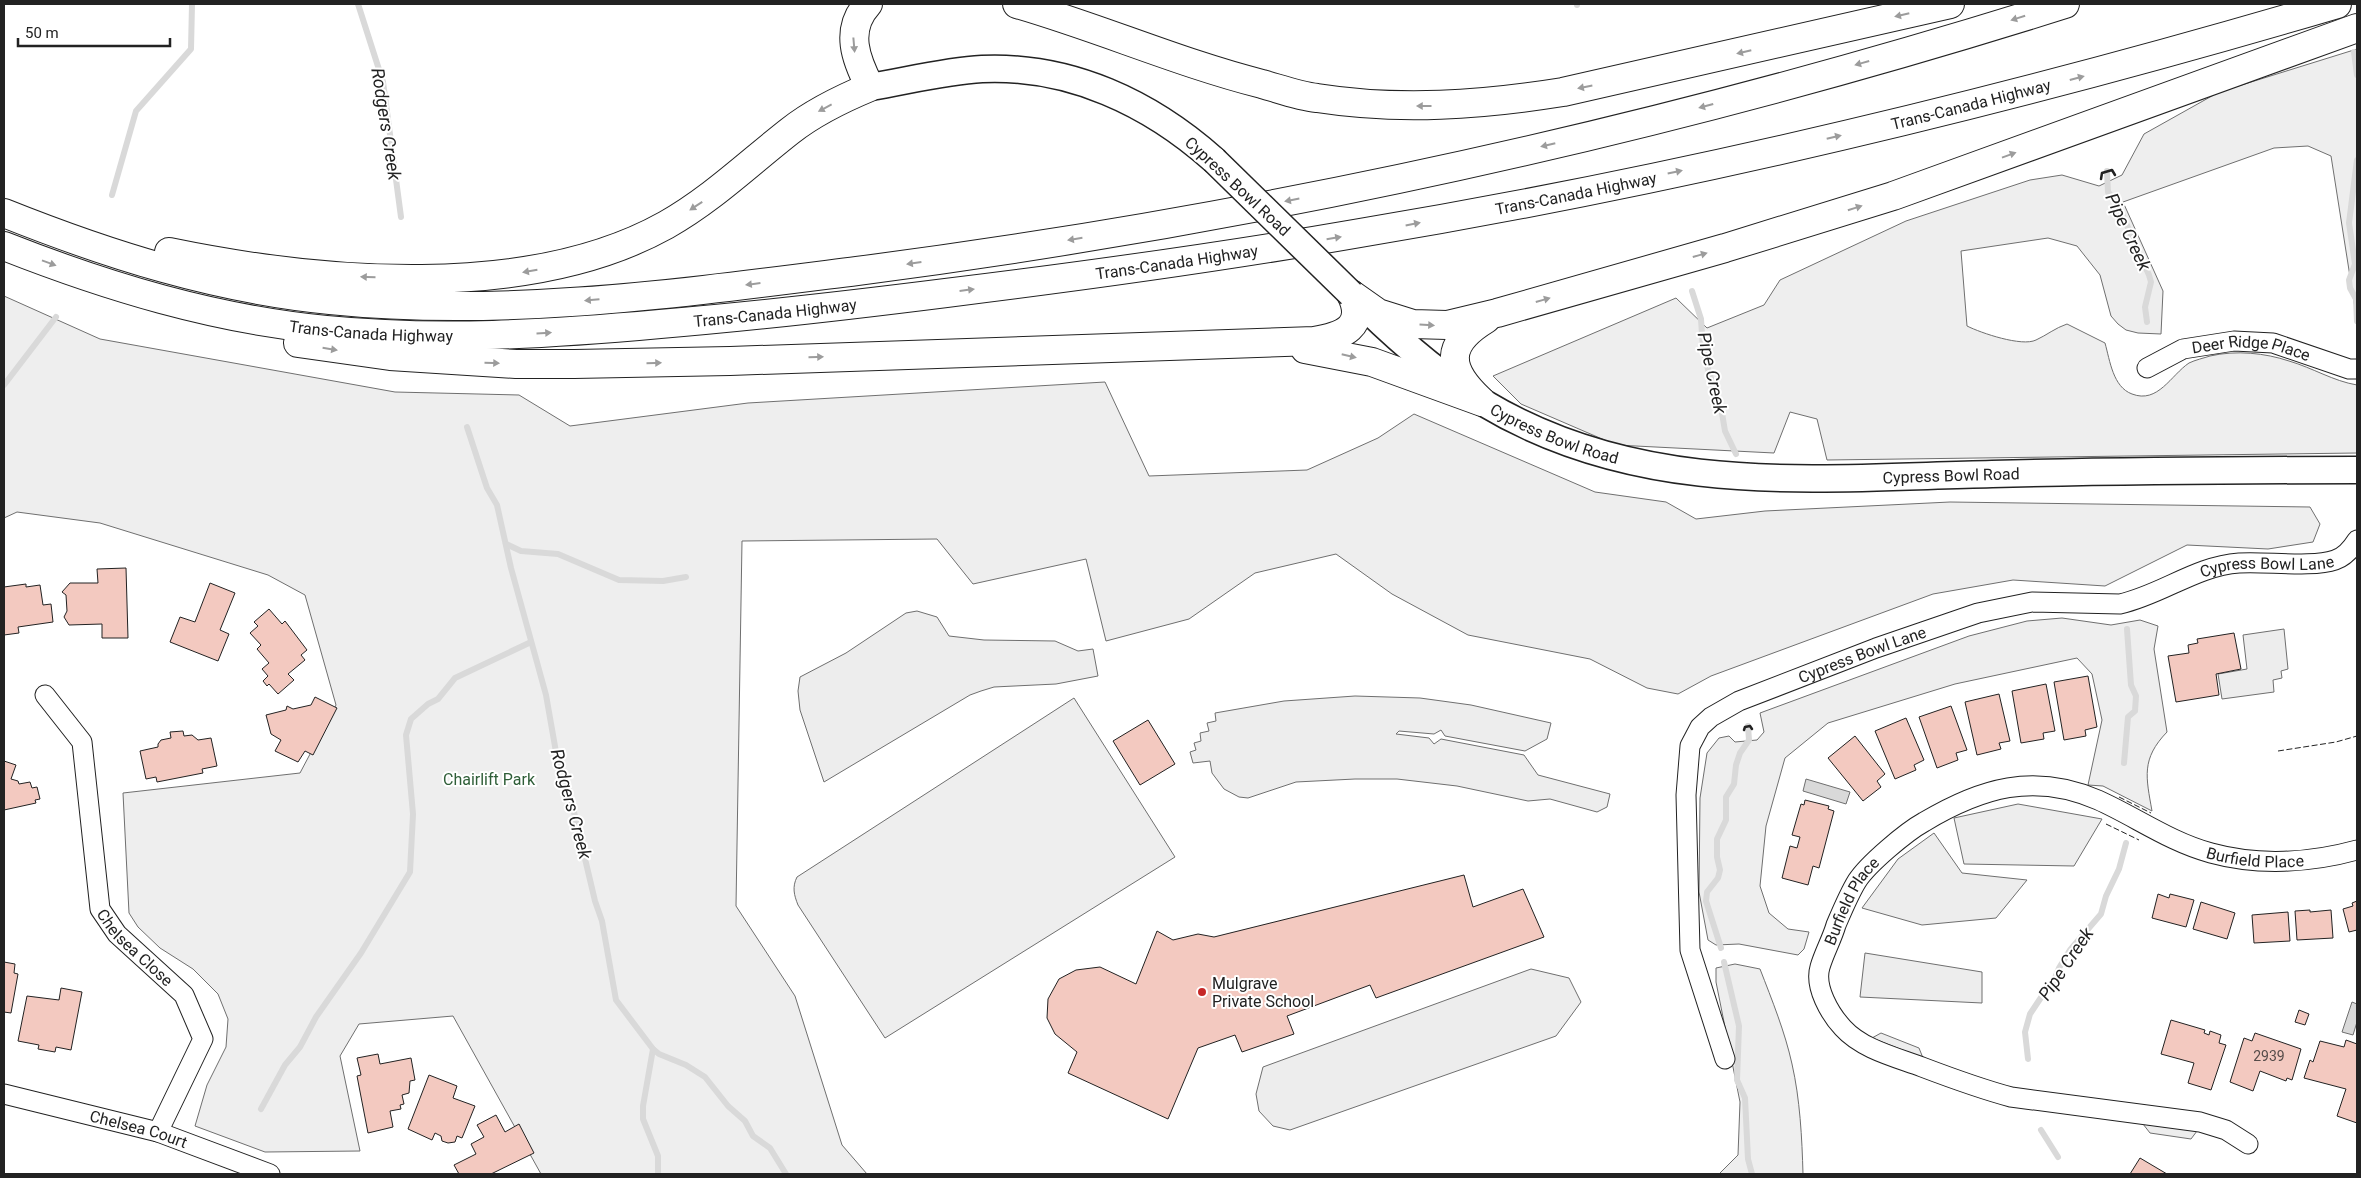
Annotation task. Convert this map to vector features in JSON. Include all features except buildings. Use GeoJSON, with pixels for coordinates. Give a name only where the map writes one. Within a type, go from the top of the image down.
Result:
{"type":"FeatureCollection","features":[{"type":"Feature","properties":{"kind":"highway"},"geometry":{"type":"LineString","coordinates":[[4,199],[108,235],[162,250],[230,264],[334,276],[388,278],[463,277],[523,272],[596,256],[630,243],[666,225],[701,203],[791,130],[815,113],[870,87],[855,54],[853,38],[856,23],[868,4]]}},
{"type":"Feature","properties":{"kind":"highway"},"geometry":{"type":"LineString","coordinates":[[1017,4],[1072,20],[1219,73],[1316,98],[1404,106],[1457,105],[1512,100],[1563,92],[1950,4]]}},
{"type":"Feature","properties":{"kind":"highway","name":"Trans-Canada Highway"},"geometry":{"type":"LineString","coordinates":[[4,212],[104,251],[157,267],[276,294],[388,304],[451,306],[571,302],[644,296],[1010,250],[1123,232],[1357,188],[1589,135],[1704,106],[1936,43],[2065,4]]}},
{"type":"Feature","properties":{"kind":"highway","name":"Trans-Canada Highway"},"geometry":{"type":"LineString","coordinates":[[4,246],[94,280],[149,297],[220,314],[325,330],[386,334],[509,335],[700,321],[1014,284],[1365,233],[1717,163],[2018,93],[2177,51],[2337,4]]}},
{"type":"Feature","properties":{"kind":"highway"},"geometry":{"type":"LineString","coordinates":[[1351,294],[1378,313],[1413,324],[1448,325],[1497,314],[1725,248],[1893,196],[2357,28]]}},
{"type":"Feature","properties":{"kind":"highway"},"geometry":{"type":"LineString","coordinates":[[149,297],[208,319],[268,337],[329,349],[390,356],[506,363],[730,361],[1314,340],[1329,338],[1344,332],[1355,323],[1357,315],[1356,304],[1351,294]]}},
{"type":"Feature","properties":{"kind":"highway"},"geometry":{"type":"LineString","coordinates":[[1482,402],[1463,383],[1457,373],[1453,362],[1455,350],[1467,333],[1497,314]]}},
{"type":"Feature","properties":{"kind":"highway"},"geometry":{"type":"LineString","coordinates":[[1249,342],[1318,350],[1372,362],[1482,402]]}},
{"type":"Feature","properties":{"kind":"street","name":"Cypress Bowl Road"},"geometry":{"type":"LineString","coordinates":[[870,87],[944,73],[984,69],[1023,71],[1060,77],[1102,89],[1138,105],[1167,122],[1214,160],[1351,294],[1412,350],[1482,402],[1540,432],[1614,458],[1691,473],[1776,478],[2120,471],[2357,470]]}},
{"type":"Feature","properties":{"kind":"street","name":"Deer Ridge Place"},"geometry":{"type":"LineString","coordinates":[[2147,368],[2183,349],[2234,341],[2272,343],[2349,369],[2357,369]]}},
{"type":"Feature","properties":{"kind":"street","name":"Cypress Bowl Lane"},"geometry":{"type":"LineString","coordinates":[[1725,1059],[1690,950],[1686,795],[1688,764],[1690,746],[1694,736],[1711,716],[1731,705],[1783,684],[1978,613],[2032,602],[2120,604],[2134,601],[2188,576],[2238,563],[2334,560],[2347,553],[2357,540]]}},
{"type":"Feature","properties":{"kind":"street","name":"Chelsea Close"},"geometry":{"type":"LineString","coordinates":[[45,695],[82,742],[100,909],[116,934],[184,995],[203,1039],[158,1132]]}},
{"type":"Feature","properties":{"kind":"street","name":"Burfield Place"},"geometry":{"type":"LineString","coordinates":[[2248,1144],[2226,1130],[2200,1122],[2011,1097],[1984,1090],[1870,1047],[1847,1032],[1832,1014],[1822,990],[1819,969],[1840,917],[1858,880],[1907,832],[1939,813],[1988,790],[2022,784],[2068,790],[2097,800],[2152,830],[2184,844],[2236,858],[2289,861],[2357,850]]}},
{"type":"Feature","properties":{"kind":"street","name":"Chelsea Court"},"geometry":{"type":"LineString","coordinates":[[4,1094],[158,1132],[270,1174]]}},
{"type":"Feature","properties":{"kind":"green space"},"geometry":{"type":"Polygon","coordinates":[[[2357,49],[2357,321],[2331,156],[2308,146],[2274,148],[2123,202],[2163,291],[2161,334],[2138,333],[2126,330],[2118,324],[2111,316],[2100,275],[2077,246],[2048,238],[1961,251],[1967,326],[2001,338],[2030,342],[2067,324],[2105,343],[2113,373],[2120,386],[2132,394],[2141,396],[2157,392],[2189,363],[2210,356],[2250,353],[2289,361],[2340,381],[2357,385],[2357,453],[1827,460],[1817,419],[1790,412],[1774,453],[1616,445],[1521,404],[1493,376],[1676,298],[1707,328],[1764,305],[1780,280],[1906,221],[2030,180],[2062,175],[2099,186],[2122,175],[2144,134],[2219,92],[2357,49]]]}},
{"type":"Feature","properties":{"kind":"green space","name":"Chairlift Park"},"geometry":{"type":"Polygon","coordinates":[[[4,296],[100,339],[395,392],[519,395],[570,426],[748,403],[1105,382],[1149,476],[1307,470],[1378,438],[1414,414],[1595,492],[1666,502],[1696,519],[1765,511],[1950,502],[2310,507],[2320,524],[2313,542],[2268,549],[2187,545],[2105,586],[2013,580],[1933,594],[1711,676],[1678,694],[1647,688],[1590,659],[1468,635],[1392,594],[1336,554],[1255,573],[1189,619],[1106,641],[1086,559],[973,584],[937,539],[742,541],[736,906],[795,996],[842,1145],[867,1174],[541,1174],[453,1016],[359,1024],[340,1056],[360,1151],[265,1152],[195,1126],[207,1085],[226,1047],[228,1019],[218,994],[193,969],[160,948],[138,927],[129,913],[123,793],[300,773],[336,705],[305,595],[268,575],[100,523],[17,512],[4,518],[4,296]]]}},
{"type":"Feature","properties":{"kind":"green space"},"geometry":{"type":"Polygon","coordinates":[[[2062,618],[2111,625],[2140,620],[2158,626],[2154,649],[2167,732],[2153,751],[2149,760],[2147,778],[2152,811],[2103,786],[2088,785],[2102,720],[2092,674],[2077,658],[1955,684],[1828,723],[1785,758],[1766,826],[1760,886],[1769,913],[1788,929],[1809,932],[1804,949],[1798,955],[1739,944],[1716,945],[1708,940],[1699,892],[1700,798],[1707,753],[1719,738],[1729,736],[1735,742],[1757,740],[1764,732],[1760,713],[1969,636],[2027,621],[2062,618]]]}},
{"type":"Feature","properties":{"kind":"green space"},"geometry":{"type":"Polygon","coordinates":[[[1074,698],[1175,857],[885,1038],[798,905],[794,891],[797,877],[1074,698]]]}},
{"type":"Feature","properties":{"kind":"green space"},"geometry":{"type":"Polygon","coordinates":[[[1735,964],[1760,969],[1782,1028],[1797,1091],[1803,1174],[1719,1174],[1738,1155],[1740,1102],[1716,982],[1716,968],[1735,964]]]}},
{"type":"Feature","properties":{"kind":"shaded area"},"geometry":{"type":"Polygon","coordinates":[[[917,611],[937,617],[949,636],[984,640],[1055,641],[1078,651],[1093,649],[1098,676],[1056,684],[994,687],[970,695],[824,782],[800,710],[798,691],[800,677],[846,653],[906,613],[917,611]]]}},
{"type":"Feature","properties":{"kind":"shaded area"},"geometry":{"type":"Polygon","coordinates":[[[2284,629],[2288,669],[2281,671],[2282,678],[2273,680],[2274,692],[2222,699],[2218,674],[2247,669],[2243,635],[2284,629]]]}},
{"type":"Feature","properties":{"kind":"shaded area"},"geometry":{"type":"Polygon","coordinates":[[[1355,696],[1420,698],[1471,705],[1551,723],[1547,739],[1525,751],[1445,736],[1441,730],[1434,734],[1399,731],[1396,734],[1429,738],[1434,744],[1441,739],[1524,755],[1538,775],[1610,794],[1607,807],[1597,812],[1550,799],[1528,801],[1457,786],[1397,779],[1296,782],[1248,798],[1239,797],[1224,789],[1212,773],[1210,761],[1193,763],[1190,752],[1196,750],[1194,743],[1201,741],[1200,733],[1209,731],[1207,723],[1216,721],[1215,713],[1284,701],[1355,696]]]}},
{"type":"Feature","properties":{"kind":"shaded area"},"geometry":{"type":"Polygon","coordinates":[[[1806,779],[1850,792],[1846,804],[1803,791],[1806,779]]]}},
{"type":"Feature","properties":{"kind":"shaded area"},"geometry":{"type":"Polygon","coordinates":[[[2018,804],[2102,819],[2074,866],[1964,864],[1954,818],[2018,804]]]}},
{"type":"Feature","properties":{"kind":"shaded area"},"geometry":{"type":"Polygon","coordinates":[[[1934,833],[1962,873],[2027,880],[1996,918],[1922,925],[1862,908],[1898,859],[1934,833]]]}},
{"type":"Feature","properties":{"kind":"shaded area"},"geometry":{"type":"Polygon","coordinates":[[[1865,953],[1982,972],[1982,1003],[1860,997],[1865,953]]]}},
{"type":"Feature","properties":{"kind":"shaded area"},"geometry":{"type":"Polygon","coordinates":[[[1531,969],[1569,978],[1581,1002],[1556,1036],[1290,1130],[1273,1126],[1259,1111],[1256,1094],[1263,1067],[1531,969]]]}},
{"type":"Feature","properties":{"kind":"shaded area"},"geometry":{"type":"Polygon","coordinates":[[[2352,1002],[2357,1004],[2357,1022],[2353,1035],[2342,1032],[2352,1002]]]}},
{"type":"Feature","properties":{"kind":"shaded area"},"geometry":{"type":"Polygon","coordinates":[[[1881,1033],[1919,1048],[1923,1058],[1872,1038],[1881,1033]]]}},
{"type":"Feature","properties":{"kind":"shaded area"},"geometry":{"type":"Polygon","coordinates":[[[2143,1124],[2197,1131],[2191,1139],[2150,1133],[2143,1124]]]}},
{"type":"Feature","properties":{"kind":"waterway","name":"Rodgers Creek"},"geometry":{"type":"LineString","coordinates":[[112,195],[136,111],[191,49],[192,4]]}},
{"type":"Feature","properties":{"kind":"waterway","name":"Rodgers Creek"},"geometry":{"type":"LineString","coordinates":[[358,4],[383,82],[401,217]]}},
{"type":"Feature","properties":{"kind":"waterway"},"geometry":{"type":"LineString","coordinates":[[2354,52],[2357,75]]}},
{"type":"Feature","properties":{"kind":"waterway"},"geometry":{"type":"LineString","coordinates":[[2357,160],[2349,223],[2355,264],[2349,280],[2350,288],[2356,299],[2357,321]]}},
{"type":"Feature","properties":{"kind":"waterway","name":"Pipe Creek"},"geometry":{"type":"LineString","coordinates":[[2107,171],[2108,192],[2117,203],[2151,282],[2145,307],[2147,322]]}},
{"type":"Feature","properties":{"kind":"waterway","name":"Pipe Creek"},"geometry":{"type":"LineString","coordinates":[[1692,291],[1701,319],[1703,349],[1708,369],[1722,413],[1725,431],[1736,454]]}},
{"type":"Feature","properties":{"kind":"waterway","name":"Rodgers Creek"},"geometry":{"type":"LineString","coordinates":[[4,385],[56,317]]}},
{"type":"Feature","properties":{"kind":"waterway","name":"Rodgers Creek"},"geometry":{"type":"LineString","coordinates":[[467,427],[487,488],[497,505],[511,568],[546,695],[556,752],[569,791],[595,901],[602,921],[616,1000],[653,1049],[643,1106],[643,1119],[658,1156],[658,1174]]}},
{"type":"Feature","properties":{"kind":"waterway"},"geometry":{"type":"LineString","coordinates":[[506,544],[521,551],[558,554],[619,580],[663,581],[686,577]]}},
{"type":"Feature","properties":{"kind":"waterway","name":"Pipe Creek"},"geometry":{"type":"LineString","coordinates":[[2124,763],[2128,717],[2135,711],[2136,696],[2131,685],[2127,629]]}},
{"type":"Feature","properties":{"kind":"waterway"},"geometry":{"type":"LineString","coordinates":[[261,1109],[285,1065],[300,1047],[316,1017],[361,953],[410,872],[413,814],[406,735],[411,719],[428,704],[438,699],[455,678],[531,642]]}},
{"type":"Feature","properties":{"kind":"waterway","name":"Pipe Creek"},"geometry":{"type":"LineString","coordinates":[[1721,948],[1706,901],[1707,892],[1718,878],[1720,870],[1717,857],[1717,839],[1726,820],[1726,797],[1734,784],[1736,765],[1740,753],[1749,740],[1748,726]]}},
{"type":"Feature","properties":{"kind":"waterway","name":"Pipe Creek"},"geometry":{"type":"LineString","coordinates":[[2028,1059],[2025,1032],[2030,1014],[2042,996],[2051,988],[2059,968],[2070,950],[2101,914],[2106,896],[2119,869],[2126,843]]}},
{"type":"Feature","properties":{"kind":"waterway","name":"Pipe Creek"},"geometry":{"type":"LineString","coordinates":[[1724,962],[1739,1026],[1737,1080],[1745,1098],[1748,1159],[1752,1174]]}},
{"type":"Feature","properties":{"kind":"waterway"},"geometry":{"type":"LineString","coordinates":[[653,1049],[659,1054],[686,1065],[705,1077],[728,1106],[745,1121],[753,1136],[770,1148],[786,1174]]}},
{"type":"Feature","properties":{"kind":"waterway","name":"Pipe Creek"},"geometry":{"type":"LineString","coordinates":[[2041,1130],[2058,1157]]}},
{"type":"Feature","properties":{"kind":"fence"},"geometry":{"type":"LineString","coordinates":[[2278,751],[2336,742],[2357,736]]}},
{"type":"Feature","properties":{"kind":"fence"},"geometry":{"type":"LineString","coordinates":[[2119,797],[2151,813]]}},
{"type":"Feature","properties":{"kind":"fence"},"geometry":{"type":"LineString","coordinates":[[2106,824],[2139,840]]}},
{"type":"Feature","properties":{"kind":"wall"},"geometry":{"type":"LineString","coordinates":[[2101,179],[2102,173],[2112,170],[2115,175]]}},
{"type":"Feature","properties":{"kind":"wall"},"geometry":{"type":"LineString","coordinates":[[1744,730],[1745,727],[1750,726],[1752,729]]}},
{"type":"Feature","properties":{"kind":"place","name":"Mulgrave Private School"},"geometry":{"type":"Point","coordinates":[1202,992]}}]}
